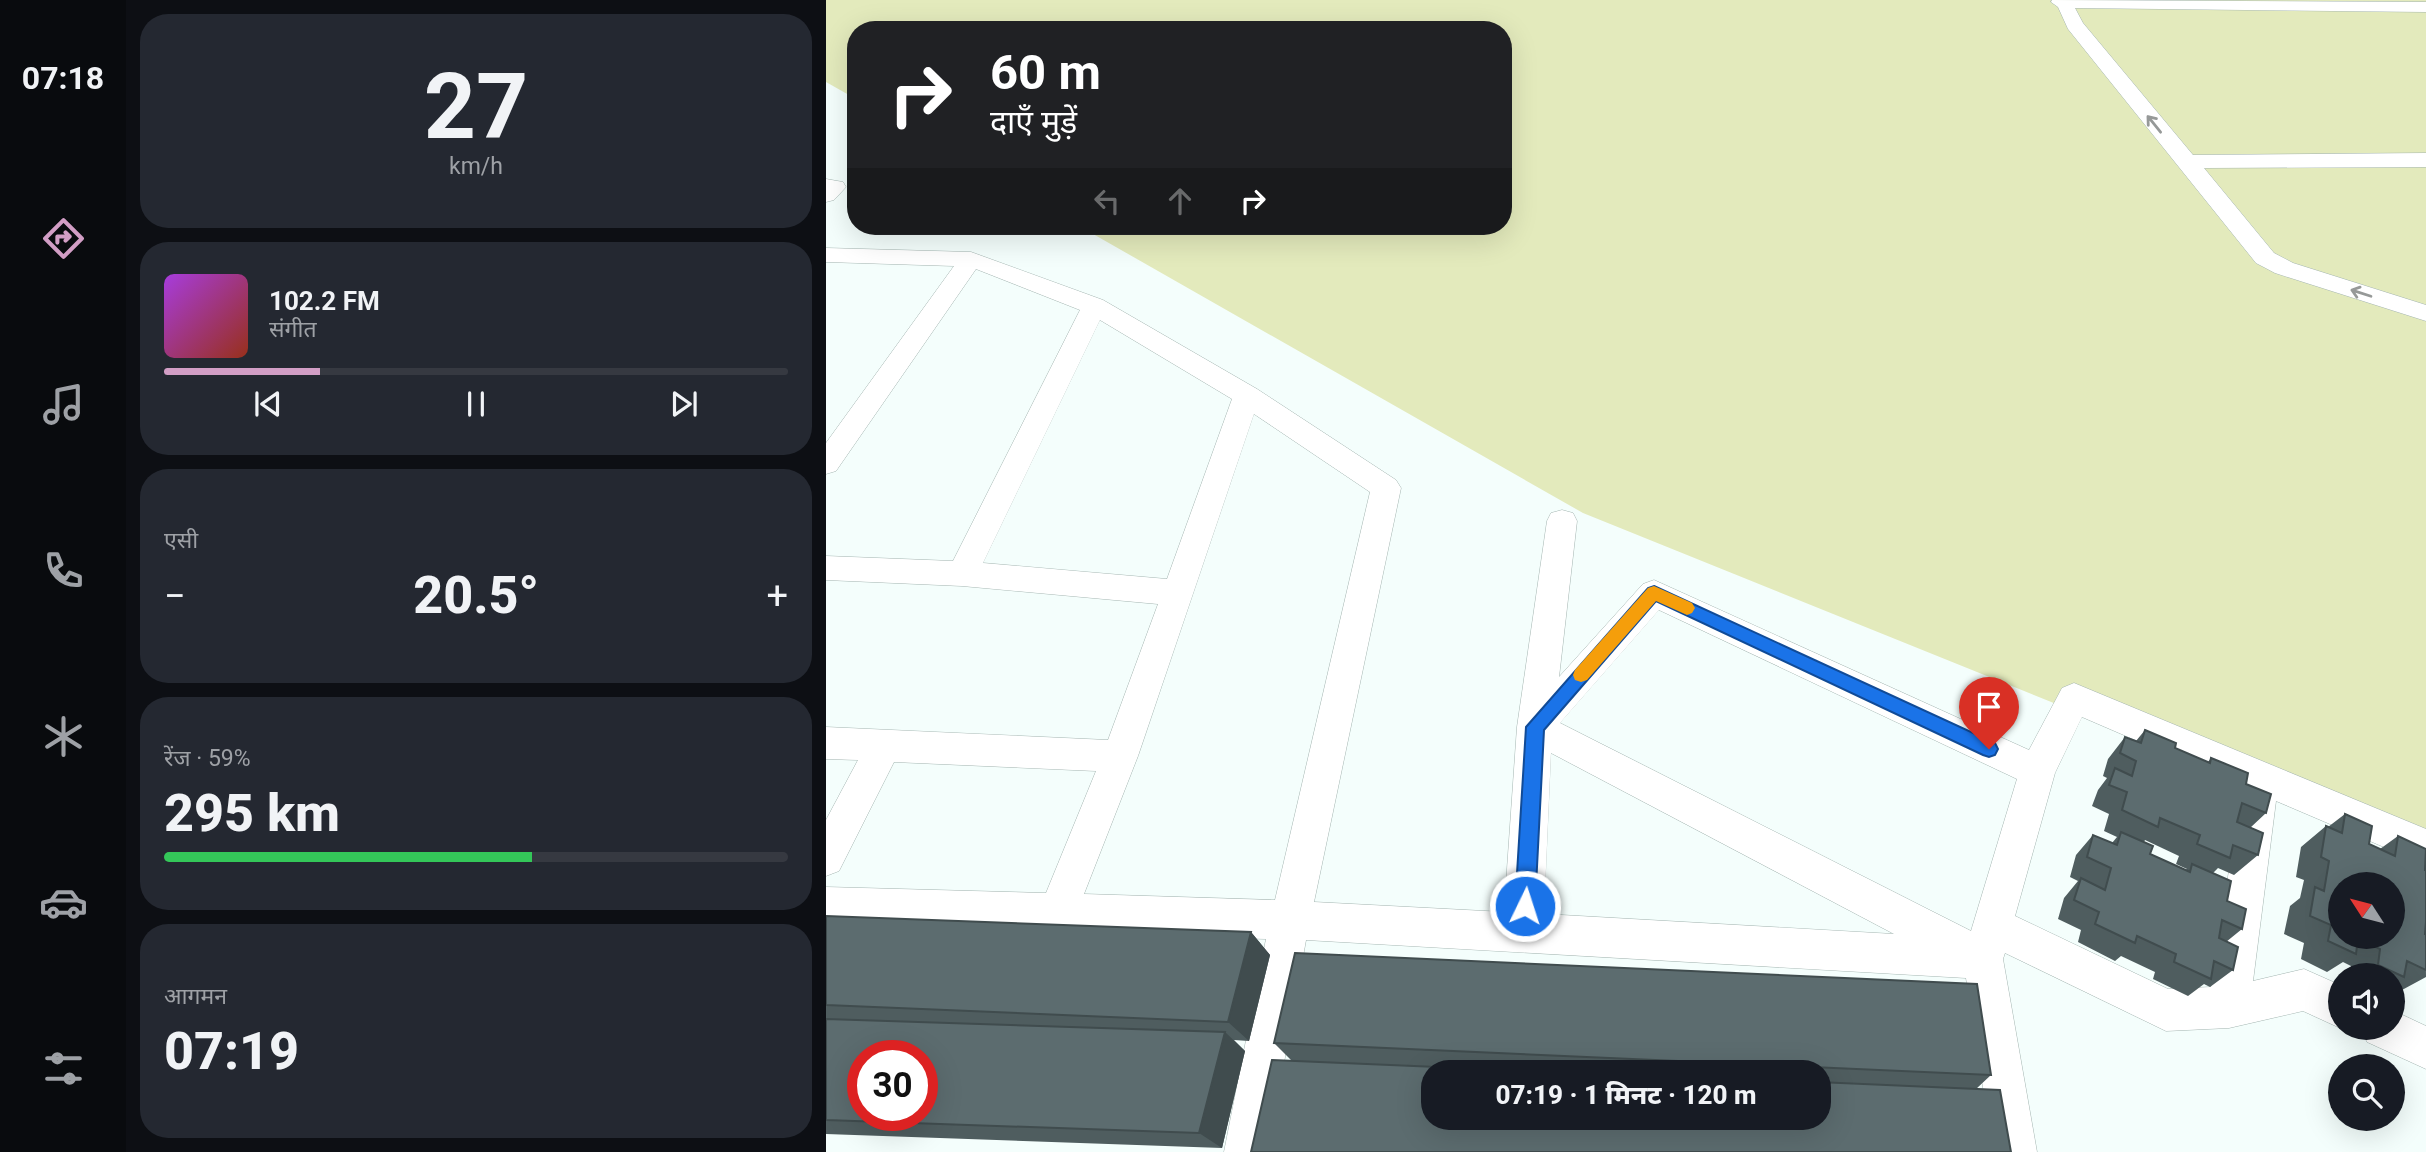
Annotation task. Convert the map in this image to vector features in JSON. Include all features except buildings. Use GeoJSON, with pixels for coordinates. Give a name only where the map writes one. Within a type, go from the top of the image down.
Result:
{"type":"FeatureCollection","features":[{"type":"Feature","properties":{"kind":"street"},"geometry":{"type":"LineString","coordinates":[[2062,3],[2426,7]]}},
{"type":"Feature","properties":{"kind":"street"},"geometry":{"type":"LineString","coordinates":[[2062,3],[2075,25],[2269,240],[2279,247],[2426,295]]}},
{"type":"Feature","properties":{"kind":"street"},"geometry":{"type":"LineString","coordinates":[[2385,160],[2426,171]]}},
{"type":"Feature","properties":{"kind":"street"},"geometry":{"type":"LineString","coordinates":[[2196,161],[2426,160]]}},
{"type":"Feature","properties":{"kind":"street"},"geometry":{"type":"LineString","coordinates":[[2196,161],[2257,250],[2273,263],[2426,313]]}},
{"type":"Feature","properties":{"kind":"street"},"geometry":{"type":"LineString","coordinates":[[826,186],[835,187],[826,195]]}},
{"type":"Feature","properties":{"kind":"street"},"geometry":{"type":"LineString","coordinates":[[826,255],[971,259],[1094,306],[1247,396],[1386,488],[1290,920],[1246,1152]]}},
{"type":"Feature","properties":{"kind":"street"},"geometry":{"type":"LineString","coordinates":[[826,464],[971,259]]}},
{"type":"Feature","properties":{"kind":"street"},"geometry":{"type":"LineString","coordinates":[[962,574],[1094,306]]}},
{"type":"Feature","properties":{"kind":"street"},"geometry":{"type":"LineString","coordinates":[[1057,914],[1120,756],[1247,396]]}},
{"type":"Feature","properties":{"kind":"street"},"geometry":{"type":"LineString","coordinates":[[1523,931],[1535,727],[1562,522]]}},
{"type":"Feature","properties":{"kind":"street"},"geometry":{"type":"LineString","coordinates":[[826,568],[962,574],[1178,593]]}},
{"type":"Feature","properties":{"kind":"street"},"geometry":{"type":"LineString","coordinates":[[1535,727],[1654,593],[2037,771]]}},
{"type":"Feature","properties":{"kind":"street"},"geometry":{"type":"LineString","coordinates":[[2015,1152],[1988,943],[2037,771],[2074,698],[2426,847]]}},
{"type":"Feature","properties":{"kind":"street"},"geometry":{"type":"LineString","coordinates":[[1535,727],[1988,943],[2166,1010],[2229,1007],[2304,990],[2328,1001]]}},
{"type":"Feature","properties":{"kind":"street"},"geometry":{"type":"LineString","coordinates":[[826,743],[1120,756]]}},
{"type":"Feature","properties":{"kind":"street"},"geometry":{"type":"LineString","coordinates":[[826,858],[884,745]]}},
{"type":"Feature","properties":{"kind":"street"},"geometry":{"type":"LineString","coordinates":[[2229,1007],[2262,778]]}},
{"type":"Feature","properties":{"kind":"street"},"geometry":{"type":"LineString","coordinates":[[826,906],[1290,920],[1523,931],[1988,943]]}},
{"type":"Feature","properties":{"kind":"street"},"geometry":{"type":"LineString","coordinates":[[2405,1038],[2426,1048]]}},
{"type":"Feature","properties":{"kind":"green space"},"geometry":{"type":"Polygon","coordinates":[[[826,0],[2426,0],[2426,839],[2081,714],[1583,513],[1095,235],[1512,235],[1512,21],[847,21],[847,94],[826,82],[826,0]]]}},
{"type":"Feature","properties":{"kind":"slow traffic"},"geometry":{"type":"LineString","coordinates":[[1581,675],[1654,593],[1687,608]]}},
{"type":"Feature","properties":{"kind":"route"},"geometry":{"type":"LineString","coordinates":[[1525,906],[1535,727],[1654,593],[1989,749]]}}]}
